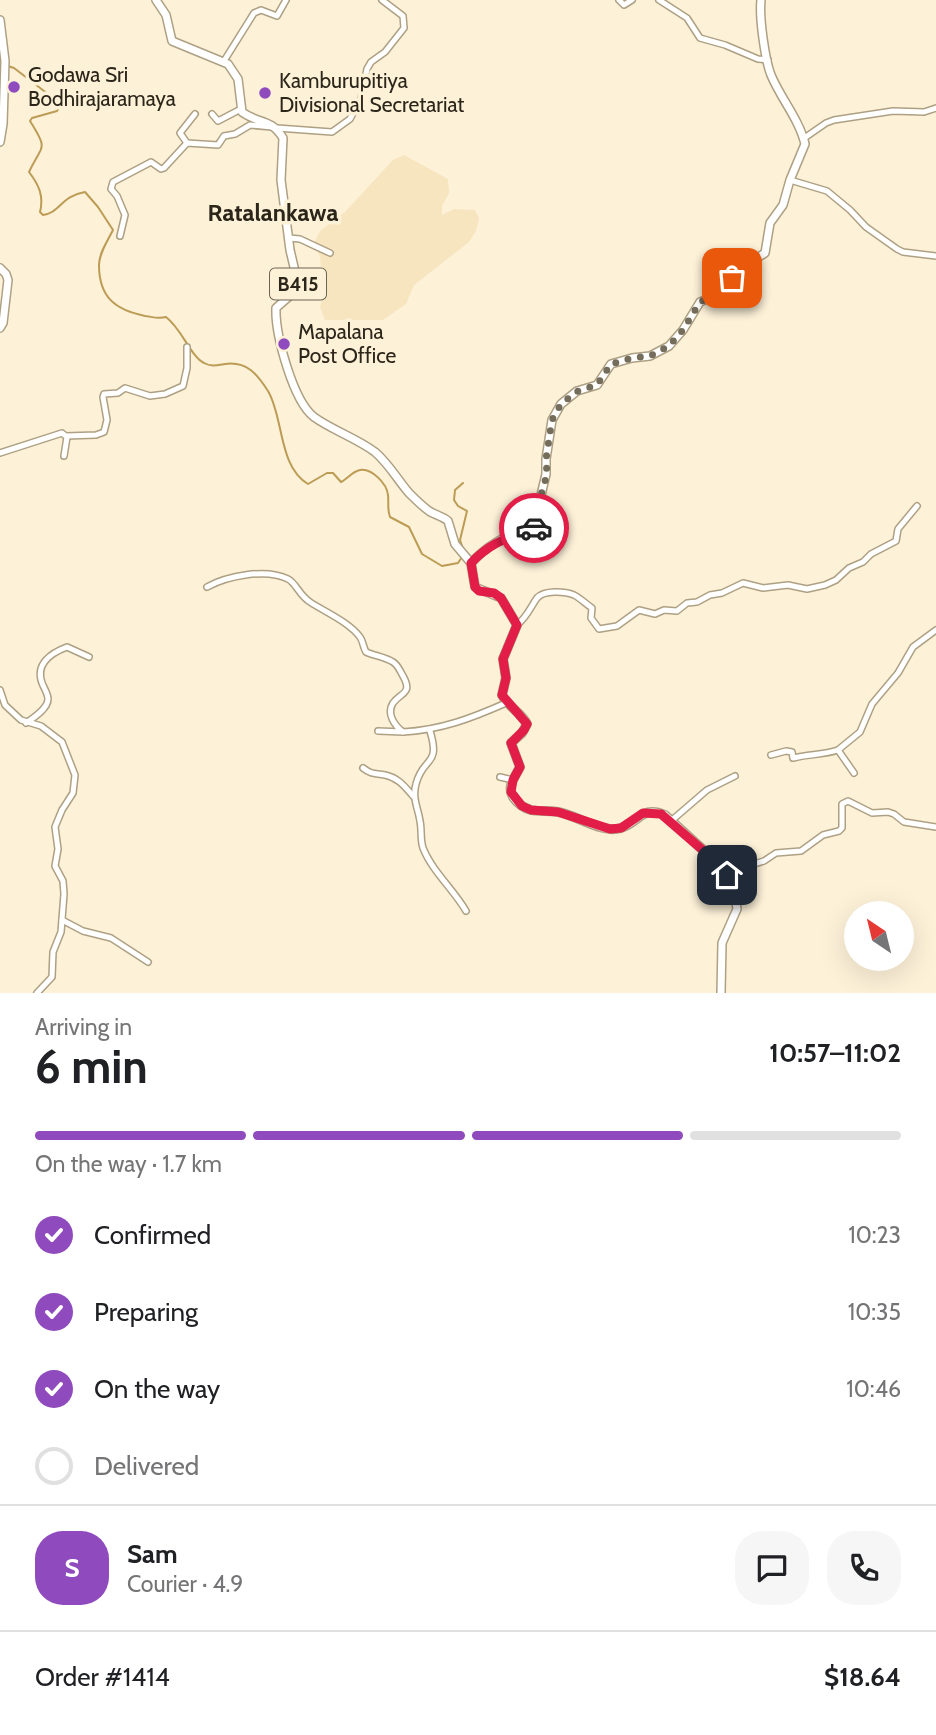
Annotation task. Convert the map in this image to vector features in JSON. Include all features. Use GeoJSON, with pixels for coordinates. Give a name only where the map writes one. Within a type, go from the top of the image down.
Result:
{"type":"FeatureCollection","features":[{"type":"Feature","properties":{"kind":"main road"},"geometry":{"type":"LineString","coordinates":[[156,0],[166,15],[172,41],[224,61],[238,79],[241,108],[246,115],[274,126]]}},
{"type":"Feature","properties":{"kind":"main road"},"geometry":{"type":"LineString","coordinates":[[471,563],[490,546],[534,528],[539,523],[552,420],[561,404],[578,391],[597,385],[611,364],[650,356],[669,346],[683,330],[700,302],[723,292],[740,269],[765,253],[770,223],[783,205],[790,180],[804,149],[803,139],[772,76],[761,22],[761,0]]}},
{"type":"Feature","properties":{"kind":"main road"},"geometry":{"type":"LineString","coordinates":[[0,20],[5,65],[1,81],[3,124],[0,142]]}},
{"type":"Feature","properties":{"kind":"main road","name":"B415"},"geometry":{"type":"LineString","coordinates":[[274,126],[284,143],[281,180],[298,284],[293,293],[276,308],[276,318],[286,366],[301,398],[312,415],[374,452],[421,505],[448,521],[455,544],[471,563],[475,587],[479,591],[494,593],[501,598],[517,625]]}},
{"type":"Feature","properties":{"kind":"main road"},"geometry":{"type":"LineString","coordinates":[[0,268],[8,280],[3,323],[0,328]]}},
{"type":"Feature","properties":{"kind":"main road"},"geometry":{"type":"LineString","coordinates":[[517,625],[503,659],[506,678],[502,695],[506,703],[527,724],[511,743],[520,767],[511,787],[513,797],[531,810],[558,812],[610,829],[621,828],[643,813],[650,812],[661,814],[671,821],[727,875],[735,896],[737,908],[723,943],[721,993]]}},
{"type":"Feature","properties":{"kind":"street"},"geometry":{"type":"LineString","coordinates":[[224,61],[254,13],[261,10],[277,16],[286,0]]}},
{"type":"Feature","properties":{"kind":"street"},"geometry":{"type":"LineString","coordinates":[[187,143],[218,145],[224,136],[235,134],[247,126],[332,132],[350,119],[361,98],[371,62],[385,52],[404,28],[403,16],[382,0]]}},
{"type":"Feature","properties":{"kind":"street"},"geometry":{"type":"LineString","coordinates":[[619,0],[624,5],[632,0]]}},
{"type":"Feature","properties":{"kind":"street"},"geometry":{"type":"LineString","coordinates":[[659,0],[687,18],[700,38],[725,45],[758,60],[768,60]]}},
{"type":"Feature","properties":{"kind":"street"},"geometry":{"type":"LineString","coordinates":[[212,114],[218,121],[241,108]]}},
{"type":"Feature","properties":{"kind":"street"},"geometry":{"type":"LineString","coordinates":[[803,139],[834,120],[893,111],[924,112],[936,108]]}},
{"type":"Feature","properties":{"kind":"street"},"geometry":{"type":"LineString","coordinates":[[187,143],[180,133],[195,114]]}},
{"type":"Feature","properties":{"kind":"street"},"geometry":{"type":"LineString","coordinates":[[120,236],[125,215],[120,201],[111,189],[113,182],[151,162],[161,169],[164,168],[187,143]]}},
{"type":"Feature","properties":{"kind":"street"},"geometry":{"type":"LineString","coordinates":[[790,180],[827,191],[866,227],[897,249],[936,256]]}},
{"type":"Feature","properties":{"kind":"street"},"geometry":{"type":"LineString","coordinates":[[289,238],[300,239],[330,253]]}},
{"type":"Feature","properties":{"kind":"street"},"geometry":{"type":"LineString","coordinates":[[0,453],[62,433],[66,436],[96,435],[104,432],[107,419],[104,394],[118,393],[125,388],[150,396],[165,394],[183,386],[187,368],[187,346]]}},
{"type":"Feature","properties":{"kind":"street"},"geometry":{"type":"LineString","coordinates":[[64,456],[66,436]]}},
{"type":"Feature","properties":{"kind":"street"},"geometry":{"type":"LineString","coordinates":[[517,625],[529,614],[538,597],[545,593],[577,596],[592,608],[591,618],[599,629],[617,626],[639,610],[655,614],[664,610],[677,611],[687,603],[723,593],[743,583],[763,588],[788,585],[807,589],[825,584],[836,580],[849,568],[896,541],[898,529],[917,506]]}},
{"type":"Feature","properties":{"kind":"street"},"geometry":{"type":"LineString","coordinates":[[207,587],[253,575],[287,578],[302,597],[340,620],[359,636],[366,652],[388,659],[398,666],[406,681],[406,690],[404,695],[394,702],[391,713],[394,723],[403,732]]}},
{"type":"Feature","properties":{"kind":"street"},"geometry":{"type":"LineString","coordinates":[[771,755],[786,751],[792,752],[793,758],[838,750],[860,732],[872,704],[898,673],[914,647],[936,630]]}},
{"type":"Feature","properties":{"kind":"street"},"geometry":{"type":"LineString","coordinates":[[26,723],[48,702],[43,687],[41,665],[55,652],[67,647],[89,657]]}},
{"type":"Feature","properties":{"kind":"street"},"geometry":{"type":"LineString","coordinates":[[0,690],[5,705],[26,723],[41,726],[62,742],[75,775],[73,793],[55,827],[58,849],[55,866],[64,881],[61,932],[53,952],[52,977],[37,993]]}},
{"type":"Feature","properties":{"kind":"street"},"geometry":{"type":"LineString","coordinates":[[379,732],[430,731],[472,718],[506,703]]}},
{"type":"Feature","properties":{"kind":"street"},"geometry":{"type":"LineString","coordinates":[[413,796],[418,776],[431,760],[435,750],[430,731]]}},
{"type":"Feature","properties":{"kind":"street"},"geometry":{"type":"LineString","coordinates":[[838,750],[854,772]]}},
{"type":"Feature","properties":{"kind":"street"},"geometry":{"type":"LineString","coordinates":[[363,768],[371,774],[385,775],[402,783],[413,796],[424,850],[466,911]]}},
{"type":"Feature","properties":{"kind":"street"},"geometry":{"type":"LineString","coordinates":[[671,821],[707,790],[735,776]]}},
{"type":"Feature","properties":{"kind":"street"},"geometry":{"type":"LineString","coordinates":[[500,777],[513,780]]}},
{"type":"Feature","properties":{"kind":"street"},"geometry":{"type":"LineString","coordinates":[[727,875],[764,861],[776,853],[801,851],[822,835],[839,831],[842,828],[842,804],[848,801],[872,813],[888,812],[904,822],[936,827]]}},
{"type":"Feature","properties":{"kind":"street"},"geometry":{"type":"LineString","coordinates":[[62,920],[82,931],[111,938],[148,962]]}},
{"type":"Feature","properties":{"kind":"shaded area"},"geometry":{"type":"Polygon","coordinates":[[[404,155],[448,179],[449,193],[442,206],[442,215],[454,209],[475,210],[479,218],[476,231],[469,242],[414,285],[406,304],[383,320],[325,320],[320,307],[323,296],[320,257],[314,243],[320,231],[345,212],[393,160],[404,155]]]}},
{"type":"Feature","properties":{"kind":"waterway"},"geometry":{"type":"LineString","coordinates":[[8,66],[61,104],[57,111],[32,118],[30,121],[42,147],[29,172],[40,191],[40,212],[43,215],[49,214],[71,197],[85,192],[113,230],[99,260],[102,286],[111,301],[135,313],[156,318],[166,317],[204,363],[233,364],[251,370],[268,391],[273,402],[291,466],[308,484],[327,473],[333,473],[341,482],[357,471],[365,470],[385,486],[390,517],[409,527],[422,554],[442,566],[458,563],[462,557]]}},
{"type":"Feature","properties":{"kind":"waterway"},"geometry":{"type":"LineString","coordinates":[[463,483],[455,490],[454,500],[467,511],[460,540],[463,549]]}},
{"type":"Feature","properties":{"kind":"way so far"},"geometry":{"type":"LineString","coordinates":[[534,528],[541,516],[541,495],[547,474],[546,459],[552,420],[561,404],[578,391],[597,385],[611,364],[650,356],[669,346],[683,330],[700,302],[723,292],[732,278]]}},
{"type":"Feature","properties":{"kind":"place","name":"Godawa Sri Bodhirajaramaya"},"geometry":{"type":"Point","coordinates":[14,87]}},
{"type":"Feature","properties":{"kind":"place","name":"Kamburupitiya Divisional Secretariat"},"geometry":{"type":"Point","coordinates":[265,93]}},
{"type":"Feature","properties":{"kind":"place","name":"Mapalana Post Office"},"geometry":{"type":"Point","coordinates":[284,344]}},
{"type":"Feature","properties":{"kind":"district","name":"Ratalankawa"},"geometry":{"type":"Point","coordinates":[273,213]}},
{"type":"Feature","properties":{"kind":"route"},"geometry":{"type":"LineString","coordinates":[[534,528],[490,546],[471,563],[475,587],[479,591],[494,593],[501,598],[517,625],[502,664],[506,678],[502,695],[506,703],[527,724],[511,743],[520,763],[511,787],[513,797],[531,810],[558,812],[610,829],[621,828],[643,813],[665,815],[721,866],[727,875]]}}]}
